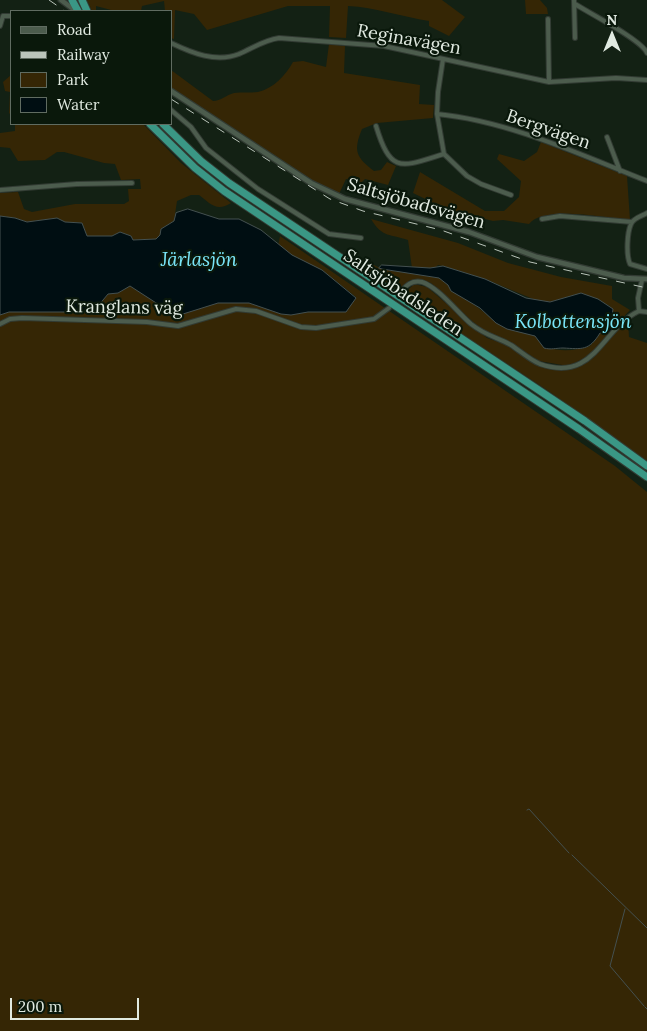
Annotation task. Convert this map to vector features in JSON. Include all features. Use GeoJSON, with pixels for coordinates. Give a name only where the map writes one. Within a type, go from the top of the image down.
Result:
{"type":"FeatureCollection","features":[{"type":"Feature","properties":{"kind":"highway"},"geometry":{"type":"LineString","coordinates":[[82,0],[87,10]]}},
{"type":"Feature","properties":{"kind":"highway","name":"Saltsjöbadsleden"},"geometry":{"type":"LineString","coordinates":[[151,125],[196,168],[224,191],[579,429],[647,477]]}},
{"type":"Feature","properties":{"kind":"highway","name":"Saltsjöbadsleden"},"geometry":{"type":"LineString","coordinates":[[165,125],[201,161],[229,184],[569,410],[647,466]]}},
{"type":"Feature","properties":{"kind":"street"},"geometry":{"type":"LineString","coordinates":[[61,0],[76,10]]}},
{"type":"Feature","properties":{"kind":"street"},"geometry":{"type":"LineString","coordinates":[[574,2],[575,38]]}},
{"type":"Feature","properties":{"kind":"street"},"geometry":{"type":"LineString","coordinates":[[574,2],[646,46],[647,53]]}},
{"type":"Feature","properties":{"kind":"street"},"geometry":{"type":"LineString","coordinates":[[0,26],[1,14]]}},
{"type":"Feature","properties":{"kind":"street"},"geometry":{"type":"LineString","coordinates":[[548,19],[549,82]]}},
{"type":"Feature","properties":{"kind":"street","name":"Reginavägen"},"geometry":{"type":"LineString","coordinates":[[172,43],[198,55],[220,58],[237,55],[270,39],[279,38],[384,46],[549,82],[616,78],[647,80]]}},
{"type":"Feature","properties":{"kind":"street"},"geometry":{"type":"LineString","coordinates":[[443,59],[438,92],[438,114],[444,154],[467,176],[481,184],[512,195]]}},
{"type":"Feature","properties":{"kind":"street","name":"Saltsjöbadsvägen"},"geometry":{"type":"LineString","coordinates":[[172,92],[311,183],[345,199],[470,232],[537,257],[624,278],[644,279]]}},
{"type":"Feature","properties":{"kind":"street"},"geometry":{"type":"LineString","coordinates":[[172,111],[191,126],[206,148],[258,189],[329,234],[361,238]]}},
{"type":"Feature","properties":{"kind":"street","name":"Bergvägen"},"geometry":{"type":"LineString","coordinates":[[438,114],[455,116],[556,144],[647,181]]}},
{"type":"Feature","properties":{"kind":"street"},"geometry":{"type":"LineString","coordinates":[[376,126],[385,153],[392,161],[410,164],[444,154]]}},
{"type":"Feature","properties":{"kind":"street"},"geometry":{"type":"LineString","coordinates":[[607,137],[620,171]]}},
{"type":"Feature","properties":{"kind":"street"},"geometry":{"type":"LineString","coordinates":[[0,190],[77,184],[132,183]]}},
{"type":"Feature","properties":{"kind":"street"},"geometry":{"type":"LineString","coordinates":[[542,219],[560,216],[632,222],[647,213]]}},
{"type":"Feature","properties":{"kind":"street"},"geometry":{"type":"LineString","coordinates":[[632,222],[628,261],[632,265],[647,269]]}},
{"type":"Feature","properties":{"kind":"street"},"geometry":{"type":"LineString","coordinates":[[639,311],[638,298],[644,279]]}},
{"type":"Feature","properties":{"kind":"street"},"geometry":{"type":"LineString","coordinates":[[400,293],[406,285],[413,282],[428,285],[488,337],[509,344],[539,363],[556,367],[569,368],[591,358],[627,317],[639,311],[647,312]]}},
{"type":"Feature","properties":{"kind":"street","name":"Kranglans väg"},"geometry":{"type":"LineString","coordinates":[[0,324],[10,319],[22,318],[147,322],[178,326],[236,309],[256,311],[301,327],[316,328],[374,319],[389,308]]}},
{"type":"Feature","properties":{"kind":"green space"},"geometry":{"type":"Polygon","coordinates":[[[87,0],[442,0],[465,17],[449,36],[429,26],[429,21],[368,8],[348,6],[346,38],[329,37],[330,6],[288,6],[207,30],[194,14],[175,10],[174,39],[172,38],[172,10],[165,10],[164,1],[142,6],[141,10],[111,10],[96,6],[96,10],[92,10],[87,0]]]}},
{"type":"Feature","properties":{"kind":"green space"},"geometry":{"type":"Polygon","coordinates":[[[525,0],[540,0],[547,8],[548,14],[526,14],[525,0]]]}},
{"type":"Feature","properties":{"kind":"green space"},"geometry":{"type":"Polygon","coordinates":[[[329,44],[345,46],[344,73],[420,85],[419,104],[434,105],[433,118],[377,123],[362,129],[357,148],[363,162],[374,171],[381,170],[387,162],[396,166],[388,185],[365,179],[361,183],[346,179],[339,194],[309,180],[172,89],[172,71],[213,101],[234,93],[258,92],[269,88],[278,81],[293,62],[303,61],[326,67],[329,44]]]}},
{"type":"Feature","properties":{"kind":"green space"},"geometry":{"type":"Polygon","coordinates":[[[10,76],[10,92],[5,91],[3,82],[10,76]]]}},
{"type":"Feature","properties":{"kind":"green space"},"geometry":{"type":"Polygon","coordinates":[[[15,125],[144,125],[181,163],[231,203],[226,206],[217,207],[199,195],[191,195],[177,201],[174,221],[161,229],[160,235],[156,239],[133,240],[131,236],[120,232],[112,236],[87,236],[82,223],[65,222],[57,218],[27,222],[0,216],[0,193],[18,192],[24,209],[32,212],[75,204],[124,204],[129,201],[128,189],[141,189],[140,179],[121,180],[115,164],[104,163],[64,152],[57,152],[45,160],[18,161],[10,148],[0,147],[0,133],[15,131],[15,125]]]}},
{"type":"Feature","properties":{"kind":"green space"},"geometry":{"type":"Polygon","coordinates":[[[541,142],[627,176],[630,220],[592,215],[561,214],[537,218],[529,224],[503,220],[493,221],[446,209],[413,193],[420,172],[485,211],[504,211],[519,197],[521,181],[497,159],[499,154],[524,161],[537,152],[541,142]]]}},
{"type":"Feature","properties":{"kind":"green space"},"geometry":{"type":"Polygon","coordinates":[[[371,219],[458,243],[508,263],[561,277],[612,286],[612,299],[630,310],[616,325],[613,322],[610,306],[581,293],[550,302],[538,301],[485,279],[443,266],[412,268],[408,240],[383,232],[371,219]]]}},
{"type":"Feature","properties":{"kind":"green space"},"geometry":{"type":"Polygon","coordinates":[[[280,236],[615,466],[647,492],[647,1031],[0,1031],[0,315],[9,312],[93,312],[108,294],[118,293],[130,286],[206,306],[218,303],[249,303],[281,314],[291,315],[308,312],[330,312],[356,297],[322,270],[289,258],[278,246],[280,236]]]}},
{"type":"Feature","properties":{"kind":"green space"},"geometry":{"type":"Polygon","coordinates":[[[354,255],[382,269],[439,278],[502,326],[535,336],[540,342],[552,349],[575,350],[583,348],[590,346],[600,333],[612,332],[591,355],[568,366],[539,361],[510,342],[488,333],[473,322],[431,283],[423,280],[410,280],[398,292],[350,260],[354,255]]]}},
{"type":"Feature","properties":{"kind":"green space"},"geometry":{"type":"Polygon","coordinates":[[[414,284],[427,287],[487,338],[507,345],[538,365],[556,369],[568,369],[592,359],[628,319],[629,337],[647,343],[647,461],[550,392],[403,295],[414,284]]]}},
{"type":"Feature","properties":{"kind":"water","name":"Järlasjön"},"geometry":{"type":"Polygon","coordinates":[[[188,209],[219,219],[239,219],[261,230],[292,255],[322,270],[356,298],[346,312],[308,312],[291,315],[281,314],[249,303],[218,303],[183,314],[167,310],[130,286],[118,293],[108,294],[93,312],[9,312],[0,315],[0,216],[27,222],[57,218],[65,222],[82,223],[87,236],[112,236],[120,232],[131,236],[133,240],[156,239],[160,235],[161,229],[174,221],[176,213],[188,209]]]}},
{"type":"Feature","properties":{"kind":"water","name":"Kolbottensjön"},"geometry":{"type":"Polygon","coordinates":[[[382,265],[430,268],[443,266],[485,279],[526,298],[550,302],[581,293],[598,299],[613,309],[612,316],[616,328],[612,332],[600,333],[592,343],[584,348],[544,348],[535,336],[507,329],[496,323],[480,308],[451,291],[448,285],[439,278],[379,268],[382,265]]]}},
{"type":"Feature","properties":{"kind":"waterway"},"geometry":{"type":"LineString","coordinates":[[527,810],[529,809],[569,853]]}},
{"type":"Feature","properties":{"kind":"waterway"},"geometry":{"type":"LineString","coordinates":[[572,855],[647,928]]}},
{"type":"Feature","properties":{"kind":"waterway"},"geometry":{"type":"LineString","coordinates":[[625,909],[610,966],[644,1006]]}},
{"type":"Feature","properties":{"kind":"railway"},"geometry":{"type":"LineString","coordinates":[[49,0],[64,10]]}},
{"type":"Feature","properties":{"kind":"railway"},"geometry":{"type":"LineString","coordinates":[[172,100],[330,199],[363,211],[441,230],[530,262],[647,288]]}}]}
